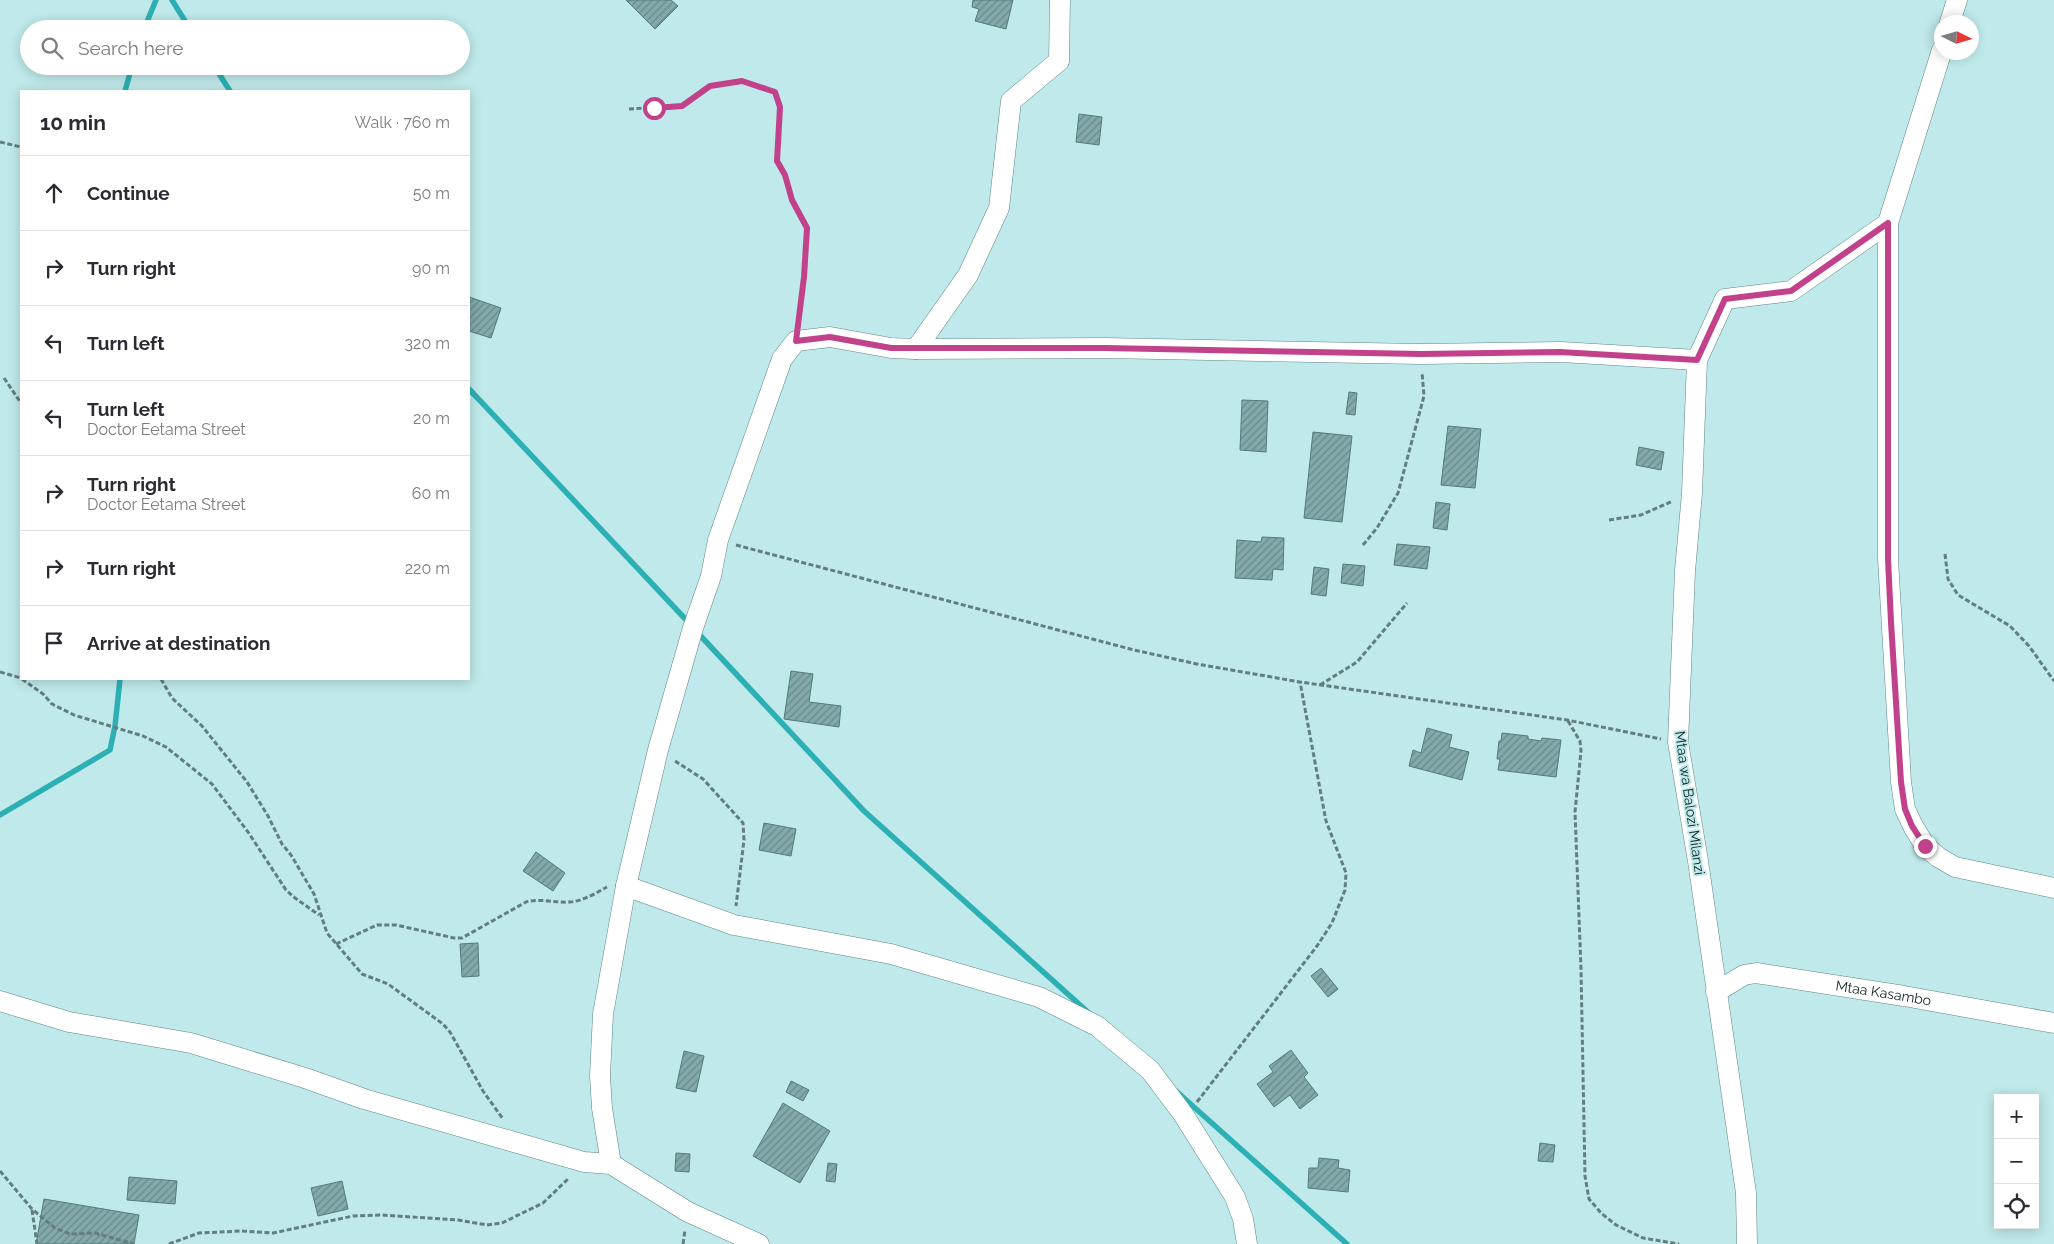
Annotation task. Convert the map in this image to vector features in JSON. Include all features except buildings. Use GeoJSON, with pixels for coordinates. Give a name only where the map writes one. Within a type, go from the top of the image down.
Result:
{"type":"FeatureCollection","features":[{"type":"Feature","properties":{"kind":"street"},"geometry":{"type":"LineString","coordinates":[[916,348],[968,275],[999,208],[1012,101],[1059,61],[1060,0]]}},
{"type":"Feature","properties":{"kind":"street"},"geometry":{"type":"LineString","coordinates":[[1952,15],[1957,0]]}},
{"type":"Feature","properties":{"kind":"street"},"geometry":{"type":"LineString","coordinates":[[1939,60],[1888,223],[1888,559],[1901,782],[1905,809],[1912,826],[1925,846],[1938,857],[1955,867],[2054,888]]}},
{"type":"Feature","properties":{"kind":"street"},"geometry":{"type":"LineString","coordinates":[[610,1164],[602,1108],[600,1076],[603,1014],[627,882],[658,750],[710,576],[718,540],[782,359],[796,341],[830,337],[891,348],[1105,348],[1421,354],[1560,352],[1697,360],[1725,299],[1791,291],[1888,223]]}},
{"type":"Feature","properties":{"kind":"street","name":"Mtaa wa Balozi Milanzi"},"geometry":{"type":"LineString","coordinates":[[1697,360],[1692,492],[1685,572],[1678,742],[1698,861],[1746,1193],[1747,1244]]}},
{"type":"Feature","properties":{"kind":"street"},"geometry":{"type":"LineString","coordinates":[[627,882],[734,925],[892,954],[1039,997],[1097,1026],[1150,1070],[1184,1114],[1234,1197],[1243,1219],[1246,1244]]}},
{"type":"Feature","properties":{"kind":"street","name":"Mtaa Kasambo"},"geometry":{"type":"LineString","coordinates":[[1716,992],[1744,975],[1756,973],[1904,996],[2054,1023]]}},
{"type":"Feature","properties":{"kind":"street"},"geometry":{"type":"LineString","coordinates":[[0,1001],[69,1022],[190,1043],[304,1078],[364,1099],[584,1162],[610,1164],[688,1212],[759,1244]]}},
{"type":"Feature","properties":{"kind":"path"},"geometry":{"type":"LineString","coordinates":[[629,109],[682,106],[710,86],[742,81],[775,92],[780,107],[777,161],[785,175],[792,200],[807,228],[804,277],[796,341]]}},
{"type":"Feature","properties":{"kind":"path"},"geometry":{"type":"LineString","coordinates":[[0,142],[20,147]]}},
{"type":"Feature","properties":{"kind":"path"},"geometry":{"type":"LineString","coordinates":[[1363,544],[1377,528],[1398,493],[1424,396],[1421,354]]}},
{"type":"Feature","properties":{"kind":"path"},"geometry":{"type":"LineString","coordinates":[[4,378],[20,402]]}},
{"type":"Feature","properties":{"kind":"path"},"geometry":{"type":"LineString","coordinates":[[1609,520],[1641,515],[1692,492]]}},
{"type":"Feature","properties":{"kind":"path"},"geometry":{"type":"LineString","coordinates":[[718,540],[1134,650],[1197,664],[1319,685],[1567,720],[1678,742]]}},
{"type":"Feature","properties":{"kind":"path"},"geometry":{"type":"LineString","coordinates":[[1945,554],[1948,579],[1958,595],[2010,626],[2029,646],[2054,681]]}},
{"type":"Feature","properties":{"kind":"path"},"geometry":{"type":"LineString","coordinates":[[1319,685],[1356,662],[1407,602]]}},
{"type":"Feature","properties":{"kind":"path"},"geometry":{"type":"LineString","coordinates":[[0,672],[20,677]]}},
{"type":"Feature","properties":{"kind":"path"},"geometry":{"type":"LineString","coordinates":[[25,680],[43,694],[52,704],[74,715],[143,736],[166,747],[212,784],[248,832],[286,890],[320,915]]}},
{"type":"Feature","properties":{"kind":"path"},"geometry":{"type":"LineString","coordinates":[[162,680],[172,698],[202,726],[247,782],[268,816],[282,844],[291,855],[314,894],[327,933],[362,974],[388,984],[443,1024],[450,1032],[483,1091],[521,1144]]}},
{"type":"Feature","properties":{"kind":"path"},"geometry":{"type":"LineString","coordinates":[[1184,1114],[1194,1106],[1317,946],[1332,923],[1345,890],[1346,873],[1326,821],[1300,682]]}},
{"type":"Feature","properties":{"kind":"path"},"geometry":{"type":"LineString","coordinates":[[1567,720],[1580,741],[1582,751],[1575,812],[1581,969],[1585,1176],[1589,1199],[1601,1213],[1616,1225],[1644,1238],[1679,1244]]}},
{"type":"Feature","properties":{"kind":"path"},"geometry":{"type":"LineString","coordinates":[[658,750],[703,779],[743,823],[744,840],[734,925]]}},
{"type":"Feature","properties":{"kind":"path"},"geometry":{"type":"LineString","coordinates":[[336,944],[376,925],[396,925],[454,938],[462,938],[526,902],[534,900],[571,902],[627,882]]}},
{"type":"Feature","properties":{"kind":"path"},"geometry":{"type":"LineString","coordinates":[[169,1244],[199,1233],[241,1231],[273,1233],[353,1216],[381,1215],[458,1220],[487,1225],[502,1223],[543,1202],[584,1162]]}},
{"type":"Feature","properties":{"kind":"path"},"geometry":{"type":"LineString","coordinates":[[0,1171],[32,1210],[55,1228],[70,1234],[95,1233],[134,1244]]}},
{"type":"Feature","properties":{"kind":"path"},"geometry":{"type":"LineString","coordinates":[[32,1210],[36,1244]]}},
{"type":"Feature","properties":{"kind":"waterway"},"geometry":{"type":"LineString","coordinates":[[148,20],[156,0]]}},
{"type":"Feature","properties":{"kind":"waterway"},"geometry":{"type":"LineString","coordinates":[[172,0],[184,20]]}},
{"type":"Feature","properties":{"kind":"waterway"},"geometry":{"type":"LineString","coordinates":[[125,90],[129,75]]}},
{"type":"Feature","properties":{"kind":"waterway"},"geometry":{"type":"LineString","coordinates":[[220,75],[229,90]]}},
{"type":"Feature","properties":{"kind":"waterway"},"geometry":{"type":"LineString","coordinates":[[470,390],[690,624]]}},
{"type":"Feature","properties":{"kind":"waterway"},"geometry":{"type":"LineString","coordinates":[[696,631],[864,811],[1089,1013]]}},
{"type":"Feature","properties":{"kind":"waterway"},"geometry":{"type":"LineString","coordinates":[[0,815],[110,750],[115,726],[120,680]]}},
{"type":"Feature","properties":{"kind":"waterway"},"geometry":{"type":"LineString","coordinates":[[1176,1091],[1347,1244]]}},
{"type":"Feature","properties":{"kind":"route"},"geometry":{"type":"LineString","coordinates":[[654,108],[682,106],[710,86],[742,81],[775,92],[780,107],[777,161],[785,175],[792,200],[807,228],[804,277],[796,341],[830,337],[891,348],[1105,348],[1421,354],[1560,352],[1697,360],[1725,299],[1791,291],[1888,223],[1888,559],[1891,622],[1901,782],[1905,809],[1912,826],[1925,846]]}}]}
